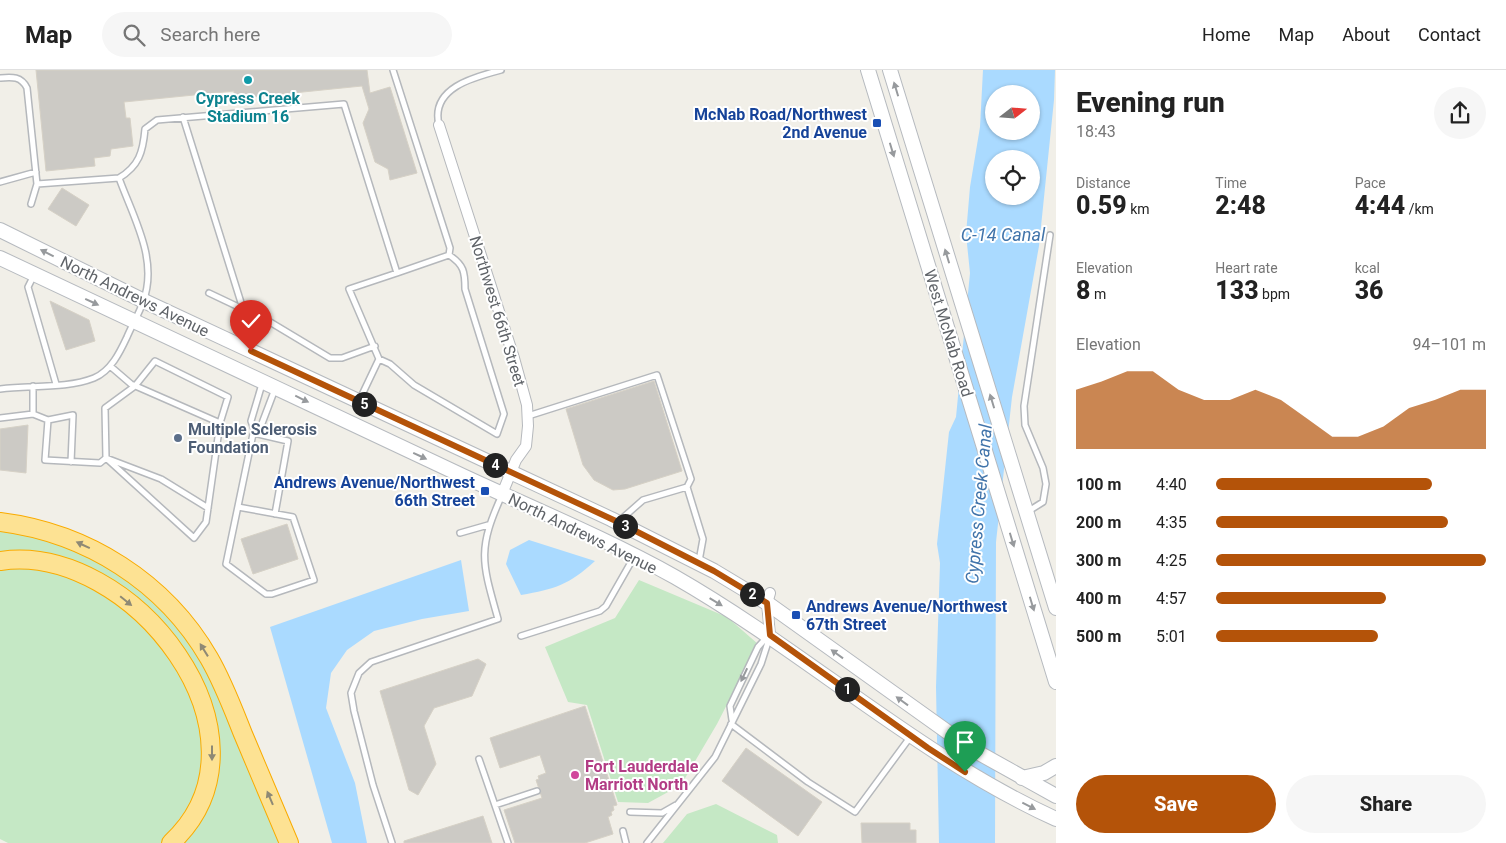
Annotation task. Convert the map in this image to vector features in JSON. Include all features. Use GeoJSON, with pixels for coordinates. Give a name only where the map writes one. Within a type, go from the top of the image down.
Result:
{"type":"FeatureCollection","features":[{"type":"Feature","properties":{"kind":"highway"},"geometry":{"type":"LineString","coordinates":[[0,522],[48,532],[94,550],[140,578],[178,614],[199,642],[218,676],[289,843]]}},
{"type":"Feature","properties":{"kind":"highway"},"geometry":{"type":"LineString","coordinates":[[0,561],[19,559],[43,561],[66,566],[90,577],[113,591],[146,619],[165,638],[182,663],[206,716],[212,740],[211,766],[201,804],[186,827],[171,843]]}},
{"type":"Feature","properties":{"kind":"main road","name":"West McNab Road"},"geometry":{"type":"LineString","coordinates":[[868,70],[1056,682]]}},
{"type":"Feature","properties":{"kind":"main road","name":"West McNab Road"},"geometry":{"type":"LineString","coordinates":[[890,70],[1056,608]]}},
{"type":"Feature","properties":{"kind":"main road","name":"North Andrews Avenue"},"geometry":{"type":"LineString","coordinates":[[0,230],[144,301],[618,522],[768,598],[928,719],[1003,768],[1056,796]]}},
{"type":"Feature","properties":{"kind":"main road","name":"North Andrews Avenue"},"geometry":{"type":"LineString","coordinates":[[0,258],[674,577],[770,635],[928,748],[1003,792],[1056,819]]}},
{"type":"Feature","properties":{"kind":"main road"},"geometry":{"type":"LineString","coordinates":[[1020,564],[1040,558]]}},
{"type":"Feature","properties":{"kind":"main road"},"geometry":{"type":"LineString","coordinates":[[1022,778],[1044,773],[1056,766]]}},
{"type":"Feature","properties":{"kind":"street","name":"Northwest 66th Street"},"geometry":{"type":"LineString","coordinates":[[439,125],[514,358],[528,416],[526,446],[511,472],[502,494]]}},
{"type":"Feature","properties":{"kind":"street"},"geometry":{"type":"LineString","coordinates":[[768,598],[770,635]]}},
{"type":"Feature","properties":{"kind":"lane"},"geometry":{"type":"LineString","coordinates":[[393,70],[450,248],[449,255]]}},
{"type":"Feature","properties":{"kind":"lane"},"geometry":{"type":"LineString","coordinates":[[439,125],[437,117],[442,99],[453,87],[482,72],[501,70]]}},
{"type":"Feature","properties":{"kind":"lane"},"geometry":{"type":"LineString","coordinates":[[0,78],[16,77],[24,82],[27,88],[37,184],[31,204]]}},
{"type":"Feature","properties":{"kind":"lane"},"geometry":{"type":"LineString","coordinates":[[37,184],[119,178],[130,171],[139,160],[143,148],[145,130],[150,124],[158,120],[344,104],[397,274]]}},
{"type":"Feature","properties":{"kind":"lane"},"geometry":{"type":"LineString","coordinates":[[183,118],[243,309]]}},
{"type":"Feature","properties":{"kind":"lane"},"geometry":{"type":"LineString","coordinates":[[0,182],[36,172]]}},
{"type":"Feature","properties":{"kind":"lane"},"geometry":{"type":"LineString","coordinates":[[0,389],[79,382],[96,377],[110,366],[121,350],[144,301],[149,271],[146,249],[119,178]]}},
{"type":"Feature","properties":{"kind":"lane"},"geometry":{"type":"LineString","coordinates":[[1026,512],[1043,502],[1046,493],[1043,468],[1025,424],[1024,406],[1050,235]]}},
{"type":"Feature","properties":{"kind":"lane"},"geometry":{"type":"LineString","coordinates":[[449,255],[462,263],[465,272],[465,289],[504,414],[497,434],[414,385],[390,364],[380,359],[349,290],[449,255]]}},
{"type":"Feature","properties":{"kind":"lane"},"geometry":{"type":"LineString","coordinates":[[34,274],[28,287],[56,384]]}},
{"type":"Feature","properties":{"kind":"lane"},"geometry":{"type":"LineString","coordinates":[[209,293],[270,322],[330,358],[342,358],[375,346]]}},
{"type":"Feature","properties":{"kind":"lane"},"geometry":{"type":"LineString","coordinates":[[359,401],[380,359]]}},
{"type":"Feature","properties":{"kind":"lane"},"geometry":{"type":"LineString","coordinates":[[154,361],[228,396],[220,423],[206,522],[194,538],[106,458],[105,408],[135,386],[154,361]]}},
{"type":"Feature","properties":{"kind":"lane"},"geometry":{"type":"LineString","coordinates":[[110,366],[135,386],[220,423]]}},
{"type":"Feature","properties":{"kind":"lane"},"geometry":{"type":"LineString","coordinates":[[528,416],[657,375],[691,479],[687,486],[643,500],[618,522]]}},
{"type":"Feature","properties":{"kind":"lane"},"geometry":{"type":"LineString","coordinates":[[269,384],[251,421],[253,431],[226,564],[266,594],[272,594],[314,580],[293,518]]}},
{"type":"Feature","properties":{"kind":"lane"},"geometry":{"type":"LineString","coordinates":[[253,431],[261,426],[269,384]]}},
{"type":"Feature","properties":{"kind":"lane"},"geometry":{"type":"LineString","coordinates":[[33,386],[33,414]]}},
{"type":"Feature","properties":{"kind":"lane"},"geometry":{"type":"LineString","coordinates":[[0,418],[33,414],[48,420],[73,415],[71,462]]}},
{"type":"Feature","properties":{"kind":"lane"},"geometry":{"type":"LineString","coordinates":[[48,420],[45,460],[100,463],[106,458]]}},
{"type":"Feature","properties":{"kind":"lane"},"geometry":{"type":"LineString","coordinates":[[253,431],[288,441],[275,514]]}},
{"type":"Feature","properties":{"kind":"lane"},"geometry":{"type":"LineString","coordinates":[[106,458],[161,479],[208,508]]}},
{"type":"Feature","properties":{"kind":"lane"},"geometry":{"type":"LineString","coordinates":[[687,486],[703,538],[698,563]]}},
{"type":"Feature","properties":{"kind":"lane"},"geometry":{"type":"LineString","coordinates":[[392,843],[373,785],[351,693],[359,673],[371,662],[498,619],[485,570],[483,551],[488,525],[502,494]]}},
{"type":"Feature","properties":{"kind":"lane"},"geometry":{"type":"LineString","coordinates":[[238,508],[293,518],[300,515]]}},
{"type":"Feature","properties":{"kind":"lane"},"geometry":{"type":"LineString","coordinates":[[460,533],[488,525]]}},
{"type":"Feature","properties":{"kind":"lane"},"geometry":{"type":"LineString","coordinates":[[521,636],[600,611],[606,606],[634,557]]}},
{"type":"Feature","properties":{"kind":"lane"},"geometry":{"type":"LineString","coordinates":[[770,635],[758,647],[730,706],[731,722],[808,782],[855,812],[911,736]]}},
{"type":"Feature","properties":{"kind":"lane"},"geometry":{"type":"LineString","coordinates":[[647,843],[715,757],[761,664],[770,635]]}},
{"type":"Feature","properties":{"kind":"lane"},"geometry":{"type":"LineString","coordinates":[[479,759],[508,843]]}},
{"type":"Feature","properties":{"kind":"lane"},"geometry":{"type":"LineString","coordinates":[[495,805],[537,791]]}},
{"type":"Feature","properties":{"kind":"lane"},"geometry":{"type":"LineString","coordinates":[[630,812],[662,813],[678,804]]}},
{"type":"Feature","properties":{"kind":"lane"},"geometry":{"type":"LineString","coordinates":[[623,832],[626,843]]}},
{"type":"Feature","properties":{"kind":"green space"},"geometry":{"type":"Polygon","coordinates":[[[0,531],[52,540],[101,561],[145,592],[165,610],[198,652],[211,677],[281,843],[179,843],[210,793],[218,767],[217,741],[211,712],[114,586],[0,556],[0,531]]]}},
{"type":"Feature","properties":{"kind":"green space"},"geometry":{"type":"Polygon","coordinates":[[[0,566],[60,570],[117,601],[166,650],[192,692],[206,738],[198,794],[161,843],[8,843],[0,839],[0,566]]]}},
{"type":"Feature","properties":{"kind":"green space"},"geometry":{"type":"Polygon","coordinates":[[[639,580],[727,617],[758,644],[717,724],[681,785],[648,803],[618,802],[587,705],[568,702],[545,647],[615,618],[639,580]]]}},
{"type":"Feature","properties":{"kind":"green space"},"geometry":{"type":"Polygon","coordinates":[[[716,804],[777,835],[778,843],[663,843],[687,814],[716,804]]]}},
{"type":"Feature","properties":{"kind":"water","name":"C-14 Canal"},"geometry":{"type":"Polygon","coordinates":[[[983,70],[1055,70],[1054,100],[1039,246],[1012,397],[996,542],[995,843],[939,843],[936,687],[940,563],[937,544],[949,432],[956,417],[970,273],[966,234],[970,187],[980,127],[983,70]]]}},
{"type":"Feature","properties":{"kind":"water"},"geometry":{"type":"Polygon","coordinates":[[[529,540],[595,561],[577,576],[561,585],[521,595],[506,564],[510,550],[529,540]]]}},
{"type":"Feature","properties":{"kind":"water"},"geometry":{"type":"Polygon","coordinates":[[[461,560],[469,611],[422,619],[374,631],[347,650],[331,673],[326,708],[355,783],[367,843],[332,843],[270,627],[461,560]]]}},
{"type":"Feature","properties":{"kind":"building"},"geometry":{"type":"Polygon","coordinates":[[[36,70],[367,70],[370,93],[390,87],[417,173],[390,180],[388,169],[375,162],[363,123],[369,109],[362,86],[234,99],[234,91],[124,102],[126,118],[130,118],[133,146],[111,149],[110,156],[94,158],[95,166],[46,171],[36,70]]]}},
{"type":"Feature","properties":{"kind":"building"},"geometry":{"type":"Polygon","coordinates":[[[62,188],[89,205],[76,226],[48,209],[62,188]]]}},
{"type":"Feature","properties":{"kind":"building"},"geometry":{"type":"Polygon","coordinates":[[[50,301],[89,320],[95,341],[66,350],[50,301]]]}},
{"type":"Feature","properties":{"kind":"building"},"geometry":{"type":"Polygon","coordinates":[[[654,381],[682,471],[625,489],[613,490],[594,480],[583,465],[566,409],[654,381]]]}},
{"type":"Feature","properties":{"kind":"building"},"geometry":{"type":"Polygon","coordinates":[[[28,425],[26,473],[0,470],[0,429],[28,425]]]}},
{"type":"Feature","properties":{"kind":"building"},"geometry":{"type":"Polygon","coordinates":[[[287,524],[298,559],[253,574],[241,539],[287,524]]]}},
{"type":"Feature","properties":{"kind":"building"},"geometry":{"type":"Polygon","coordinates":[[[478,659],[486,664],[472,696],[434,708],[424,726],[436,764],[418,795],[409,790],[380,691],[478,659]]]}},
{"type":"Feature","properties":{"kind":"building","name":"Fort Lauderdale Marriott North"},"geometry":{"type":"Polygon","coordinates":[[[585,706],[617,805],[613,806],[612,815],[608,817],[613,834],[585,843],[515,843],[504,810],[542,798],[536,780],[539,779],[538,776],[546,773],[540,755],[500,768],[490,738],[585,706]]]}},
{"type":"Feature","properties":{"kind":"building"},"geometry":{"type":"Polygon","coordinates":[[[746,748],[822,802],[798,836],[722,781],[746,748]]]}},
{"type":"Feature","properties":{"kind":"building"},"geometry":{"type":"Polygon","coordinates":[[[483,816],[492,843],[404,843],[404,841],[483,816]]]}},
{"type":"Feature","properties":{"kind":"building"},"geometry":{"type":"Polygon","coordinates":[[[861,823],[910,823],[910,830],[916,830],[916,843],[862,843],[861,823]]]}},
{"type":"Feature","properties":{"kind":"place","name":"Cypress Creek Stadium 16"},"geometry":{"type":"Point","coordinates":[248,80]}},
{"type":"Feature","properties":{"kind":"place","name":"McNab Road/Northwest 2nd Avenue"},"geometry":{"type":"Point","coordinates":[877,123]}},
{"type":"Feature","properties":{"kind":"place","name":"Multiple Sclerosis Foundation"},"geometry":{"type":"Point","coordinates":[178,438]}},
{"type":"Feature","properties":{"kind":"place","name":"Andrews Avenue/Northwest 66th Street"},"geometry":{"type":"Point","coordinates":[485,491]}},
{"type":"Feature","properties":{"kind":"place","name":"Andrews Avenue/Northwest 67th Street"},"geometry":{"type":"Point","coordinates":[796,615]}},
{"type":"Feature","properties":{"kind":"place","name":"Fort Lauderdale Marriott North"},"geometry":{"type":"Point","coordinates":[575,775]}},
{"type":"Feature","properties":{"kind":"route"},"geometry":{"type":"LineString","coordinates":[[251,351],[618,522],[714,571],[767,603],[770,635],[928,748],[965,772]]}},
{"type":"Feature","properties":{"kind":"water label","name":"Cypress Creek Canal"},"geometry":{"type":"Point","coordinates":[979,504]}}]}
